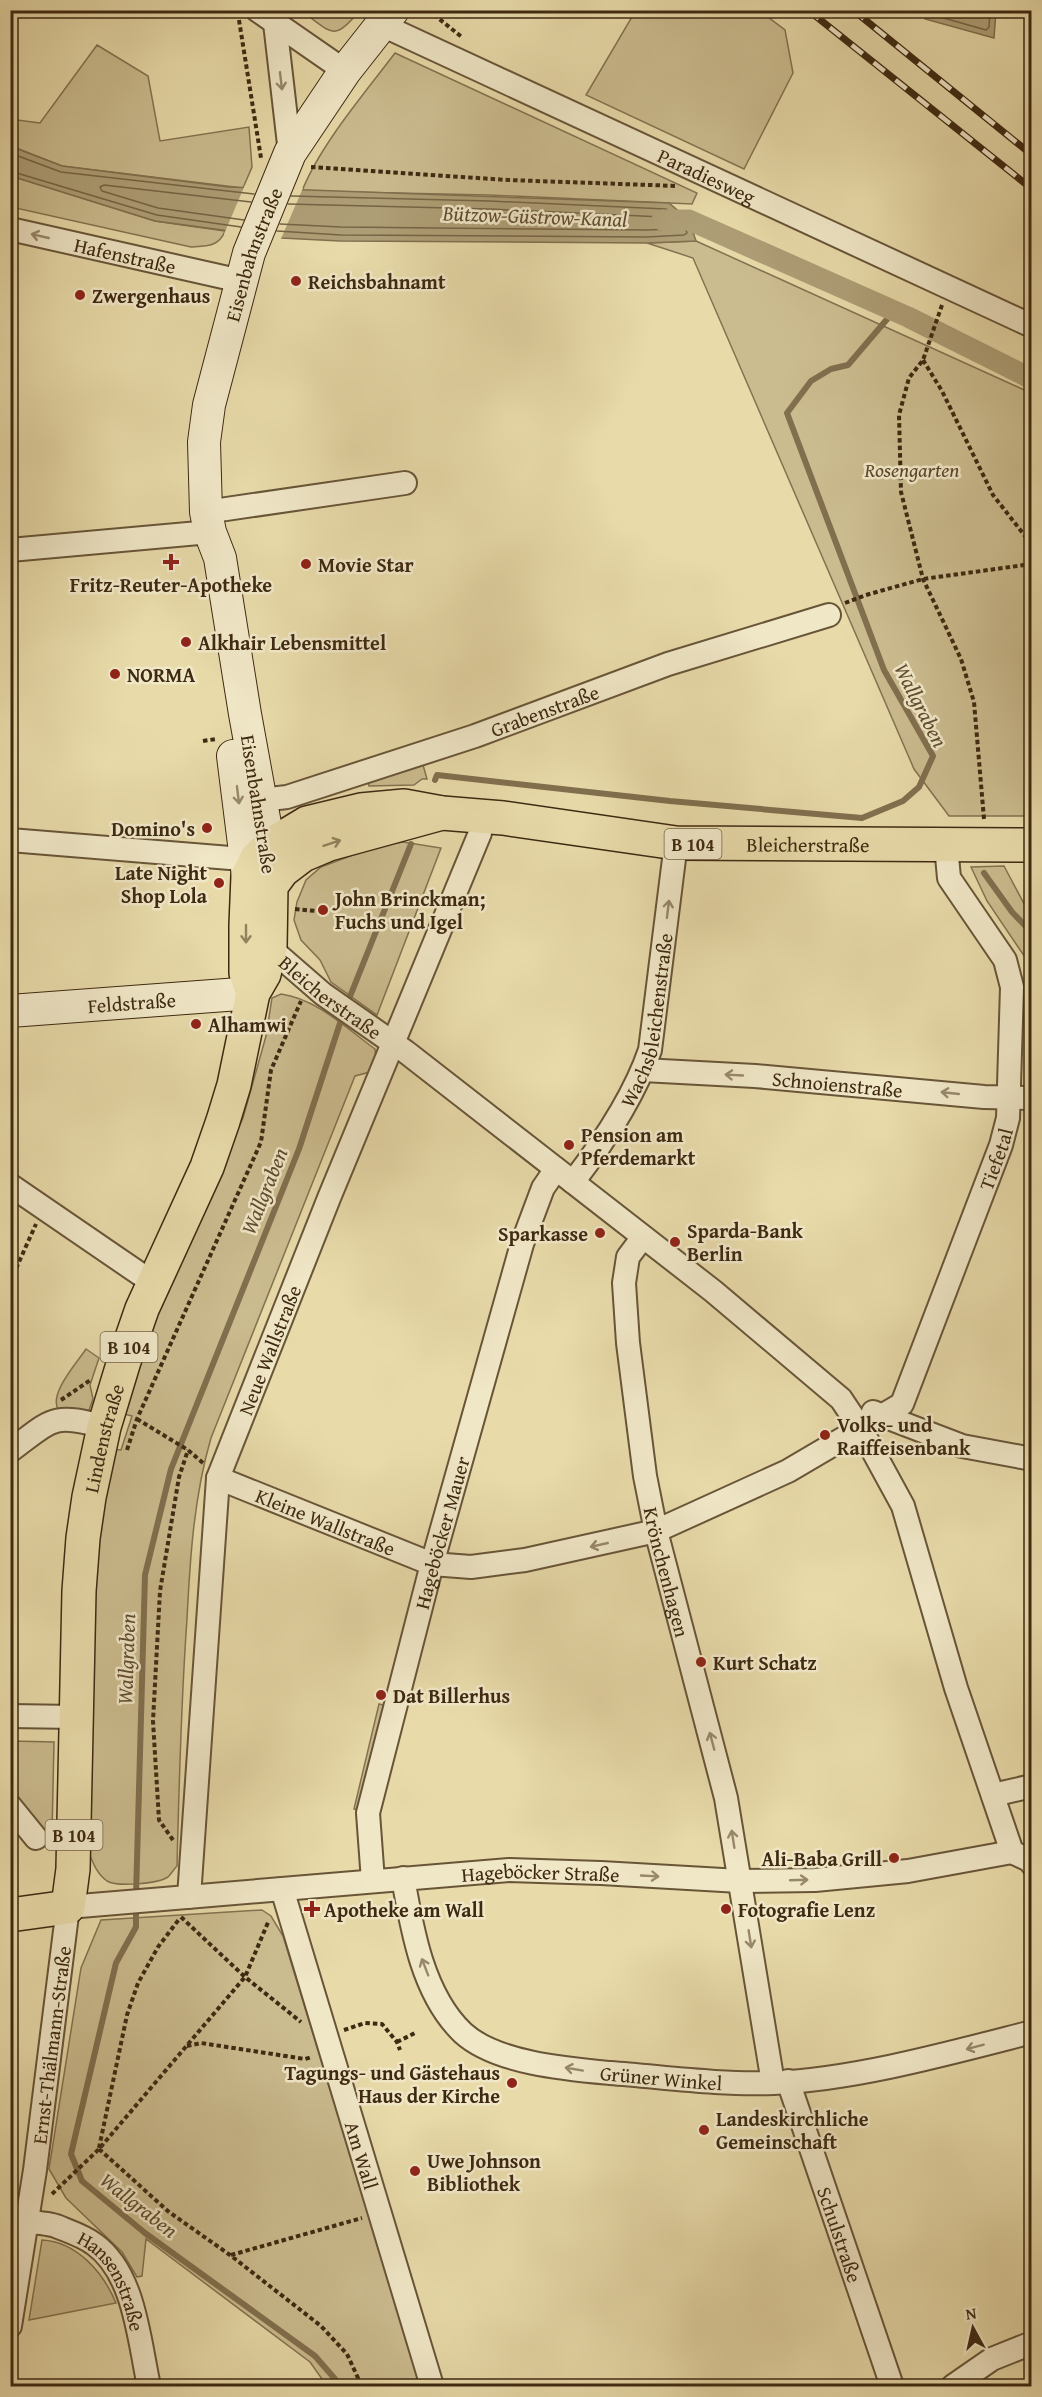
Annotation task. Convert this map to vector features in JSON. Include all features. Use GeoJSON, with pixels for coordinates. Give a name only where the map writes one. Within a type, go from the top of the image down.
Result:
{"type":"FeatureCollection","features":[{"type":"Feature","properties":{"kind":"main road","name":"Bleicherstraße"},"geometry":{"type":"LineString","coordinates":[[262,869],[308,823],[361,810],[404,806],[442,813],[503,818],[676,843],[1032,844]]}},
{"type":"Feature","properties":{"kind":"main road","name":"Bleicherstraße"},"geometry":{"type":"LineString","coordinates":[[262,869],[329,844],[442,813]]}},
{"type":"Feature","properties":{"kind":"main road","name":"Eisenbahnstraße"},"geometry":{"type":"LineString","coordinates":[[253,993],[264,974],[270,948],[262,869]]}},
{"type":"Feature","properties":{"kind":"main road","name":"Eisenbahnstraße"},"geometry":{"type":"LineString","coordinates":[[253,993],[246,972],[262,869]]}},
{"type":"Feature","properties":{"kind":"main road","name":"Lindenstraße"},"geometry":{"type":"LineString","coordinates":[[68,1907],[73,1869],[79,1591],[83,1538],[104,1427],[123,1361],[142,1309],[207,1167],[223,1121],[234,1085],[253,993]]}},
{"type":"Feature","properties":{"kind":"main road"},"geometry":{"type":"LineString","coordinates":[[10,1915],[68,1907]]}},
{"type":"Feature","properties":{"kind":"street"},"geometry":{"type":"LineString","coordinates":[[266,16],[284,165]]}},
{"type":"Feature","properties":{"kind":"street"},"geometry":{"type":"LineString","coordinates":[[266,16],[345,72]]}},
{"type":"Feature","properties":{"kind":"street","name":"Eisenbahnstraße"},"geometry":{"type":"LineString","coordinates":[[262,869],[228,717],[206,577],[208,522],[204,442],[209,405],[245,267],[284,165],[345,72],[388,18]]}},
{"type":"Feature","properties":{"kind":"street","name":"Paradiesweg"},"geometry":{"type":"LineString","coordinates":[[388,18],[1032,326]]}},
{"type":"Feature","properties":{"kind":"street","name":"Hafenstraße"},"geometry":{"type":"LineString","coordinates":[[10,229],[245,267]]}},
{"type":"Feature","properties":{"kind":"street"},"geometry":{"type":"LineString","coordinates":[[10,550],[208,522],[405,483]]}},
{"type":"Feature","properties":{"kind":"street","name":"Eisenbahnstraße"},"geometry":{"type":"LineString","coordinates":[[208,522],[220,558],[262,803],[262,869]]}},
{"type":"Feature","properties":{"kind":"street","name":"Grabenstraße"},"geometry":{"type":"LineString","coordinates":[[262,803],[475,736],[668,664],[829,615]]}},
{"type":"Feature","properties":{"kind":"street"},"geometry":{"type":"LineString","coordinates":[[262,803],[293,821],[308,823]]}},
{"type":"Feature","properties":{"kind":"street","name":"Neue Wallstraße"},"geometry":{"type":"LineString","coordinates":[[185,1907],[191,1865],[218,1478],[329,1198],[480,833]]}},
{"type":"Feature","properties":{"kind":"street"},"geometry":{"type":"LineString","coordinates":[[10,840],[161,853],[262,869]]}},
{"type":"Feature","properties":{"kind":"street","name":"Wachsbleichenstraße"},"geometry":{"type":"LineString","coordinates":[[543,1188],[570,1175],[605,1136],[643,1070],[650,1050],[676,843]]}},
{"type":"Feature","properties":{"kind":"street","name":"Tiefetal"},"geometry":{"type":"LineString","coordinates":[[892,1410],[917,1364],[1001,1146],[1008,1118],[1012,987],[1005,960],[949,878],[946,845]]}},
{"type":"Feature","properties":{"kind":"street","name":"Bleicherstraße"},"geometry":{"type":"LineString","coordinates":[[270,948],[316,988],[368,1028],[570,1175],[841,1399]]}},
{"type":"Feature","properties":{"kind":"street","name":"Feldstraße"},"geometry":{"type":"LineString","coordinates":[[10,1011],[253,993]]}},
{"type":"Feature","properties":{"kind":"street","name":"Schnoienstraße"},"geometry":{"type":"LineString","coordinates":[[643,1070],[755,1076],[1032,1098]]}},
{"type":"Feature","properties":{"kind":"street"},"geometry":{"type":"LineString","coordinates":[[10,1185],[140,1274]]}},
{"type":"Feature","properties":{"kind":"street","name":"Hageböcker Mauer"},"geometry":{"type":"LineString","coordinates":[[373,1881],[368,1813],[432,1564],[525,1233],[543,1188]]}},
{"type":"Feature","properties":{"kind":"street","name":"Krönchenhagen"},"geometry":{"type":"LineString","coordinates":[[643,1237],[628,1257],[624,1283],[628,1343],[645,1476],[656,1531],[721,1772],[740,1881],[781,2082]]}},
{"type":"Feature","properties":{"kind":"street"},"geometry":{"type":"LineString","coordinates":[[841,1399],[892,1410],[946,1441],[1032,1459]]}},
{"type":"Feature","properties":{"kind":"street"},"geometry":{"type":"LineString","coordinates":[[841,1399],[861,1429],[903,1506],[956,1688],[1012,1852],[1030,1860],[1032,1864]]}},
{"type":"Feature","properties":{"kind":"street","name":"Kleine Wallstraße"},"geometry":{"type":"LineString","coordinates":[[218,1478],[432,1564],[471,1567],[525,1560],[656,1531],[788,1471],[892,1410]]}},
{"type":"Feature","properties":{"kind":"street"},"geometry":{"type":"LineString","coordinates":[[10,1451],[60,1418],[72,1418],[104,1427]]}},
{"type":"Feature","properties":{"kind":"street"},"geometry":{"type":"LineString","coordinates":[[10,1716],[76,1717]]}},
{"type":"Feature","properties":{"kind":"street"},"geometry":{"type":"LineString","coordinates":[[993,1795],[1032,1786]]}},
{"type":"Feature","properties":{"kind":"street"},"geometry":{"type":"LineString","coordinates":[[10,1806],[36,1838]]}},
{"type":"Feature","properties":{"kind":"street","name":"Hageböcker Straße"},"geometry":{"type":"LineString","coordinates":[[68,1907],[158,1899],[185,1907],[282,1889],[519,1870],[740,1881],[814,1880],[962,1863],[1012,1852]]}},
{"type":"Feature","properties":{"kind":"street","name":"Grüner Winkel"},"geometry":{"type":"LineString","coordinates":[[403,1878],[412,1926],[423,1964],[444,2008],[462,2032],[481,2046],[506,2057],[581,2071],[730,2082],[781,2082],[897,2064],[952,2053],[1032,2032]]}},
{"type":"Feature","properties":{"kind":"street","name":"Am Wall"},"geometry":{"type":"LineString","coordinates":[[282,1889],[432,2386]]}},
{"type":"Feature","properties":{"kind":"street","name":"Ernst-Thälmann-Straße"},"geometry":{"type":"LineString","coordinates":[[10,2326],[19,2222],[68,1907]]}},
{"type":"Feature","properties":{"kind":"street","name":"Schulstraße"},"geometry":{"type":"LineString","coordinates":[[781,2082],[892,2386]]}},
{"type":"Feature","properties":{"kind":"street","name":"Hansenstraße"},"geometry":{"type":"LineString","coordinates":[[19,2222],[54,2225],[94,2243],[111,2260],[122,2276],[129,2294],[149,2386]]}},
{"type":"Feature","properties":{"kind":"street"},"geometry":{"type":"LineString","coordinates":[[953,2386],[992,2359],[1032,2343]]}},
{"type":"Feature","properties":{"kind":"path"},"geometry":{"type":"LineString","coordinates":[[238,10],[261,159],[284,165],[508,180],[679,186]]}},
{"type":"Feature","properties":{"kind":"path"},"geometry":{"type":"LineString","coordinates":[[938,314],[923,360],[909,378],[899,415],[901,492],[923,579],[961,659],[974,702],[984,819]]}},
{"type":"Feature","properties":{"kind":"path"},"geometry":{"type":"LineString","coordinates":[[923,360],[942,391],[993,495],[1032,545]]}},
{"type":"Feature","properties":{"kind":"path"},"geometry":{"type":"LineString","coordinates":[[849,601],[923,579],[1032,564]]}},
{"type":"Feature","properties":{"kind":"path"},"geometry":{"type":"LineString","coordinates":[[202,741],[216,739]]}},
{"type":"Feature","properties":{"kind":"path"},"geometry":{"type":"LineString","coordinates":[[262,869],[316,911]]}},
{"type":"Feature","properties":{"kind":"path"},"geometry":{"type":"LineString","coordinates":[[191,1865],[159,1820],[153,1721],[160,1591],[179,1477],[188,1450],[137,1419],[261,1142],[272,1070],[316,988]]}},
{"type":"Feature","properties":{"kind":"path"},"geometry":{"type":"LineString","coordinates":[[10,1282],[43,1207]]}},
{"type":"Feature","properties":{"kind":"path"},"geometry":{"type":"LineString","coordinates":[[54,2191],[99,2149],[245,1977],[282,1889]]}},
{"type":"Feature","properties":{"kind":"path"},"geometry":{"type":"LineString","coordinates":[[99,2149],[127,2015],[138,1983],[158,1947],[185,1907],[245,1977],[329,2044]]}},
{"type":"Feature","properties":{"kind":"path"},"geometry":{"type":"LineString","coordinates":[[186,2047],[201,2043],[305,2059],[365,2024],[382,2024],[397,2042],[400,2050]]}},
{"type":"Feature","properties":{"kind":"path"},"geometry":{"type":"LineString","coordinates":[[397,2042],[415,2033]]}},
{"type":"Feature","properties":{"kind":"path"},"geometry":{"type":"LineString","coordinates":[[99,2149],[169,2212],[230,2255],[321,2326],[348,2354],[359,2386]]}},
{"type":"Feature","properties":{"kind":"path"},"geometry":{"type":"LineString","coordinates":[[230,2255],[371,2216]]}},
{"type":"Feature","properties":{"kind":"green space"},"geometry":{"type":"Polygon","coordinates":[[[636,10],[760,11],[785,30],[793,73],[744,169],[586,95],[636,10]]]}},
{"type":"Feature","properties":{"kind":"green space"},"geometry":{"type":"Polygon","coordinates":[[[301,11],[359,11],[343,28],[332,31],[301,11]]]}},
{"type":"Feature","properties":{"kind":"green space"},"geometry":{"type":"Polygon","coordinates":[[[97,45],[148,76],[160,141],[249,127],[252,167],[243,188],[62,166],[11,146],[10,119],[40,123],[97,45]]]}},
{"type":"Feature","properties":{"kind":"green space"},"geometry":{"type":"Polygon","coordinates":[[[395,53],[697,193],[692,204],[489,195],[302,191],[331,138],[395,53]]]}},
{"type":"Feature","properties":{"kind":"green space"},"geometry":{"type":"Polygon","coordinates":[[[11,176],[155,221],[225,231],[216,243],[191,247],[11,207],[11,176]]]}},
{"type":"Feature","properties":{"kind":"green space","name":"Rosengarten"},"geometry":{"type":"Polygon","coordinates":[[[696,241],[1031,393],[1031,816],[949,816],[914,769],[693,258],[647,243],[696,241]]]}},
{"type":"Feature","properties":{"kind":"green space"},"geometry":{"type":"Polygon","coordinates":[[[423,765],[427,779],[422,779],[414,785],[369,786],[368,782],[423,765]]]}},
{"type":"Feature","properties":{"kind":"green space"},"geometry":{"type":"Polygon","coordinates":[[[403,842],[441,848],[377,1015],[331,982],[320,960],[301,940],[294,920],[297,902],[306,880],[321,867],[374,847],[403,842]]]}},
{"type":"Feature","properties":{"kind":"green space"},"geometry":{"type":"Polygon","coordinates":[[[1004,866],[1031,917],[1031,966],[987,901],[971,867],[1004,866]]]}},
{"type":"Feature","properties":{"kind":"green space"},"geometry":{"type":"Polygon","coordinates":[[[281,994],[307,1002],[331,1015],[375,1049],[376,1060],[370,1072],[355,1076],[211,1438],[205,1460],[194,1527],[190,1573],[182,1711],[177,1866],[168,1877],[163,1879],[147,1883],[112,1883],[101,1875],[89,1853],[94,1543],[111,1449],[121,1450],[132,1416],[120,1413],[148,1329],[243,1118],[266,1036],[272,998],[281,994]]]}},
{"type":"Feature","properties":{"kind":"green space"},"geometry":{"type":"Polygon","coordinates":[[[86,1349],[99,1358],[90,1385],[93,1399],[88,1413],[59,1411],[56,1404],[60,1388],[86,1349]]]}},
{"type":"Feature","properties":{"kind":"green space"},"geometry":{"type":"Polygon","coordinates":[[[379,1704],[387,1706],[361,1811],[354,1809],[379,1704]]]}},
{"type":"Feature","properties":{"kind":"green space"},"geometry":{"type":"Polygon","coordinates":[[[11,1741],[54,1742],[52,1833],[44,1834],[11,1793],[11,1741]]]}},
{"type":"Feature","properties":{"kind":"green space"},"geometry":{"type":"Polygon","coordinates":[[[262,1910],[271,1916],[283,1936],[421,2386],[327,2386],[310,2362],[146,2239],[142,2276],[137,2277],[122,2252],[66,2198],[49,2169],[81,1968],[101,1920],[262,1910]]]}},
{"type":"Feature","properties":{"kind":"green space"},"geometry":{"type":"Polygon","coordinates":[[[42,2240],[66,2246],[87,2261],[104,2280],[116,2303],[29,2320],[42,2240]]]}},
{"type":"Feature","properties":{"kind":"water"},"geometry":{"type":"Polygon","coordinates":[[[925,11],[996,11],[994,38],[925,19],[925,11]]]}},
{"type":"Feature","properties":{"kind":"water"},"geometry":{"type":"Polygon","coordinates":[[[10,146],[62,166],[228,187],[669,203],[689,220],[696,241],[647,243],[340,241],[281,238],[155,221],[11,176],[10,146]]]}},
{"type":"Feature","properties":{"kind":"pier"},"geometry":{"type":"Polygon","coordinates":[[[245,185],[303,188],[280,241],[224,234],[245,185]]]}},
{"type":"Feature","properties":{"kind":"waterway","name":"Bützow-Güstrow-Kanal"},"geometry":{"type":"LineString","coordinates":[[662,220],[689,220],[908,317],[1032,379]]}},
{"type":"Feature","properties":{"kind":"waterway","name":"Wallgraben"},"geometry":{"type":"LineString","coordinates":[[435,780],[437,775],[670,801],[862,818],[903,801],[919,787],[933,756],[884,670],[787,413],[811,381],[831,369],[848,365],[894,311]]}},
{"type":"Feature","properties":{"kind":"waterway","name":"Wallgraben"},"geometry":{"type":"LineString","coordinates":[[347,1004],[411,844]]}},
{"type":"Feature","properties":{"kind":"waterway"},"geometry":{"type":"LineString","coordinates":[[984,873],[1012,912],[1032,933]]}},
{"type":"Feature","properties":{"kind":"waterway","name":"Wallgraben"},"geometry":{"type":"LineString","coordinates":[[136,1896],[145,1575],[171,1469],[299,1149],[343,1014]]}},
{"type":"Feature","properties":{"kind":"waterway","name":"Wallgraben"},"geometry":{"type":"LineString","coordinates":[[136,1906],[136,1927],[116,1963],[71,2154],[82,2181],[145,2233],[315,2356],[335,2379],[335,2386]]}},
{"type":"Feature","properties":{"kind":"railway"},"geometry":{"type":"LineString","coordinates":[[808,10],[1032,189]]}},
{"type":"Feature","properties":{"kind":"railway"},"geometry":{"type":"LineString","coordinates":[[853,10],[1032,155]]}},
{"type":"Feature","properties":{"kind":"place","name":"Reichsbahnamt"},"geometry":{"type":"Point","coordinates":[296,281]}},
{"type":"Feature","properties":{"kind":"place","name":"Zwergenhaus"},"geometry":{"type":"Point","coordinates":[80,295]}},
{"type":"Feature","properties":{"kind":"place","name":"Fritz-Reuter-Apotheke"},"geometry":{"type":"Point","coordinates":[171,562]}},
{"type":"Feature","properties":{"kind":"place","name":"Movie Star"},"geometry":{"type":"Point","coordinates":[306,564]}},
{"type":"Feature","properties":{"kind":"place","name":"Alkhair Lebensmittel"},"geometry":{"type":"Point","coordinates":[186,642]}},
{"type":"Feature","properties":{"kind":"place","name":"NORMA"},"geometry":{"type":"Point","coordinates":[115,674]}},
{"type":"Feature","properties":{"kind":"place","name":"Domino's"},"geometry":{"type":"Point","coordinates":[207,828]}},
{"type":"Feature","properties":{"kind":"place","name":"Late Night Shop Lola"},"geometry":{"type":"Point","coordinates":[219,883]}},
{"type":"Feature","properties":{"kind":"place","name":"John Brinckman; Fuchs und Igel"},"geometry":{"type":"Point","coordinates":[323,910]}},
{"type":"Feature","properties":{"kind":"place","name":"Alhamwi"},"geometry":{"type":"Point","coordinates":[196,1024]}},
{"type":"Feature","properties":{"kind":"place","name":"Pension am Pferdemarkt"},"geometry":{"type":"Point","coordinates":[569,1145]}},
{"type":"Feature","properties":{"kind":"place","name":"Sparkasse"},"geometry":{"type":"Point","coordinates":[600,1233]}},
{"type":"Feature","properties":{"kind":"place","name":"Sparda-Bank Berlin"},"geometry":{"type":"Point","coordinates":[675,1242]}},
{"type":"Feature","properties":{"kind":"place","name":"Volks- und Raiffeisenbank"},"geometry":{"type":"Point","coordinates":[825,1435]}},
{"type":"Feature","properties":{"kind":"place","name":"Kurt Schatz"},"geometry":{"type":"Point","coordinates":[701,1662]}},
{"type":"Feature","properties":{"kind":"place","name":"Dat Billerhus"},"geometry":{"type":"Point","coordinates":[381,1695]}},
{"type":"Feature","properties":{"kind":"place","name":"Ali-Baba Grill"},"geometry":{"type":"Point","coordinates":[894,1858]}},
{"type":"Feature","properties":{"kind":"place","name":"Apotheke am Wall"},"geometry":{"type":"Point","coordinates":[312,1909]}},
{"type":"Feature","properties":{"kind":"place","name":"Fotografie Lenz"},"geometry":{"type":"Point","coordinates":[726,1909]}},
{"type":"Feature","properties":{"kind":"place","name":"Tagungs- und Gästehaus Haus der Kirche"},"geometry":{"type":"Point","coordinates":[512,2083]}},
{"type":"Feature","properties":{"kind":"place","name":"Landeskirchliche Gemeinschaft"},"geometry":{"type":"Point","coordinates":[704,2130]}},
{"type":"Feature","properties":{"kind":"place","name":"Uwe Johnson Bibliothek"},"geometry":{"type":"Point","coordinates":[415,2171]}}]}
